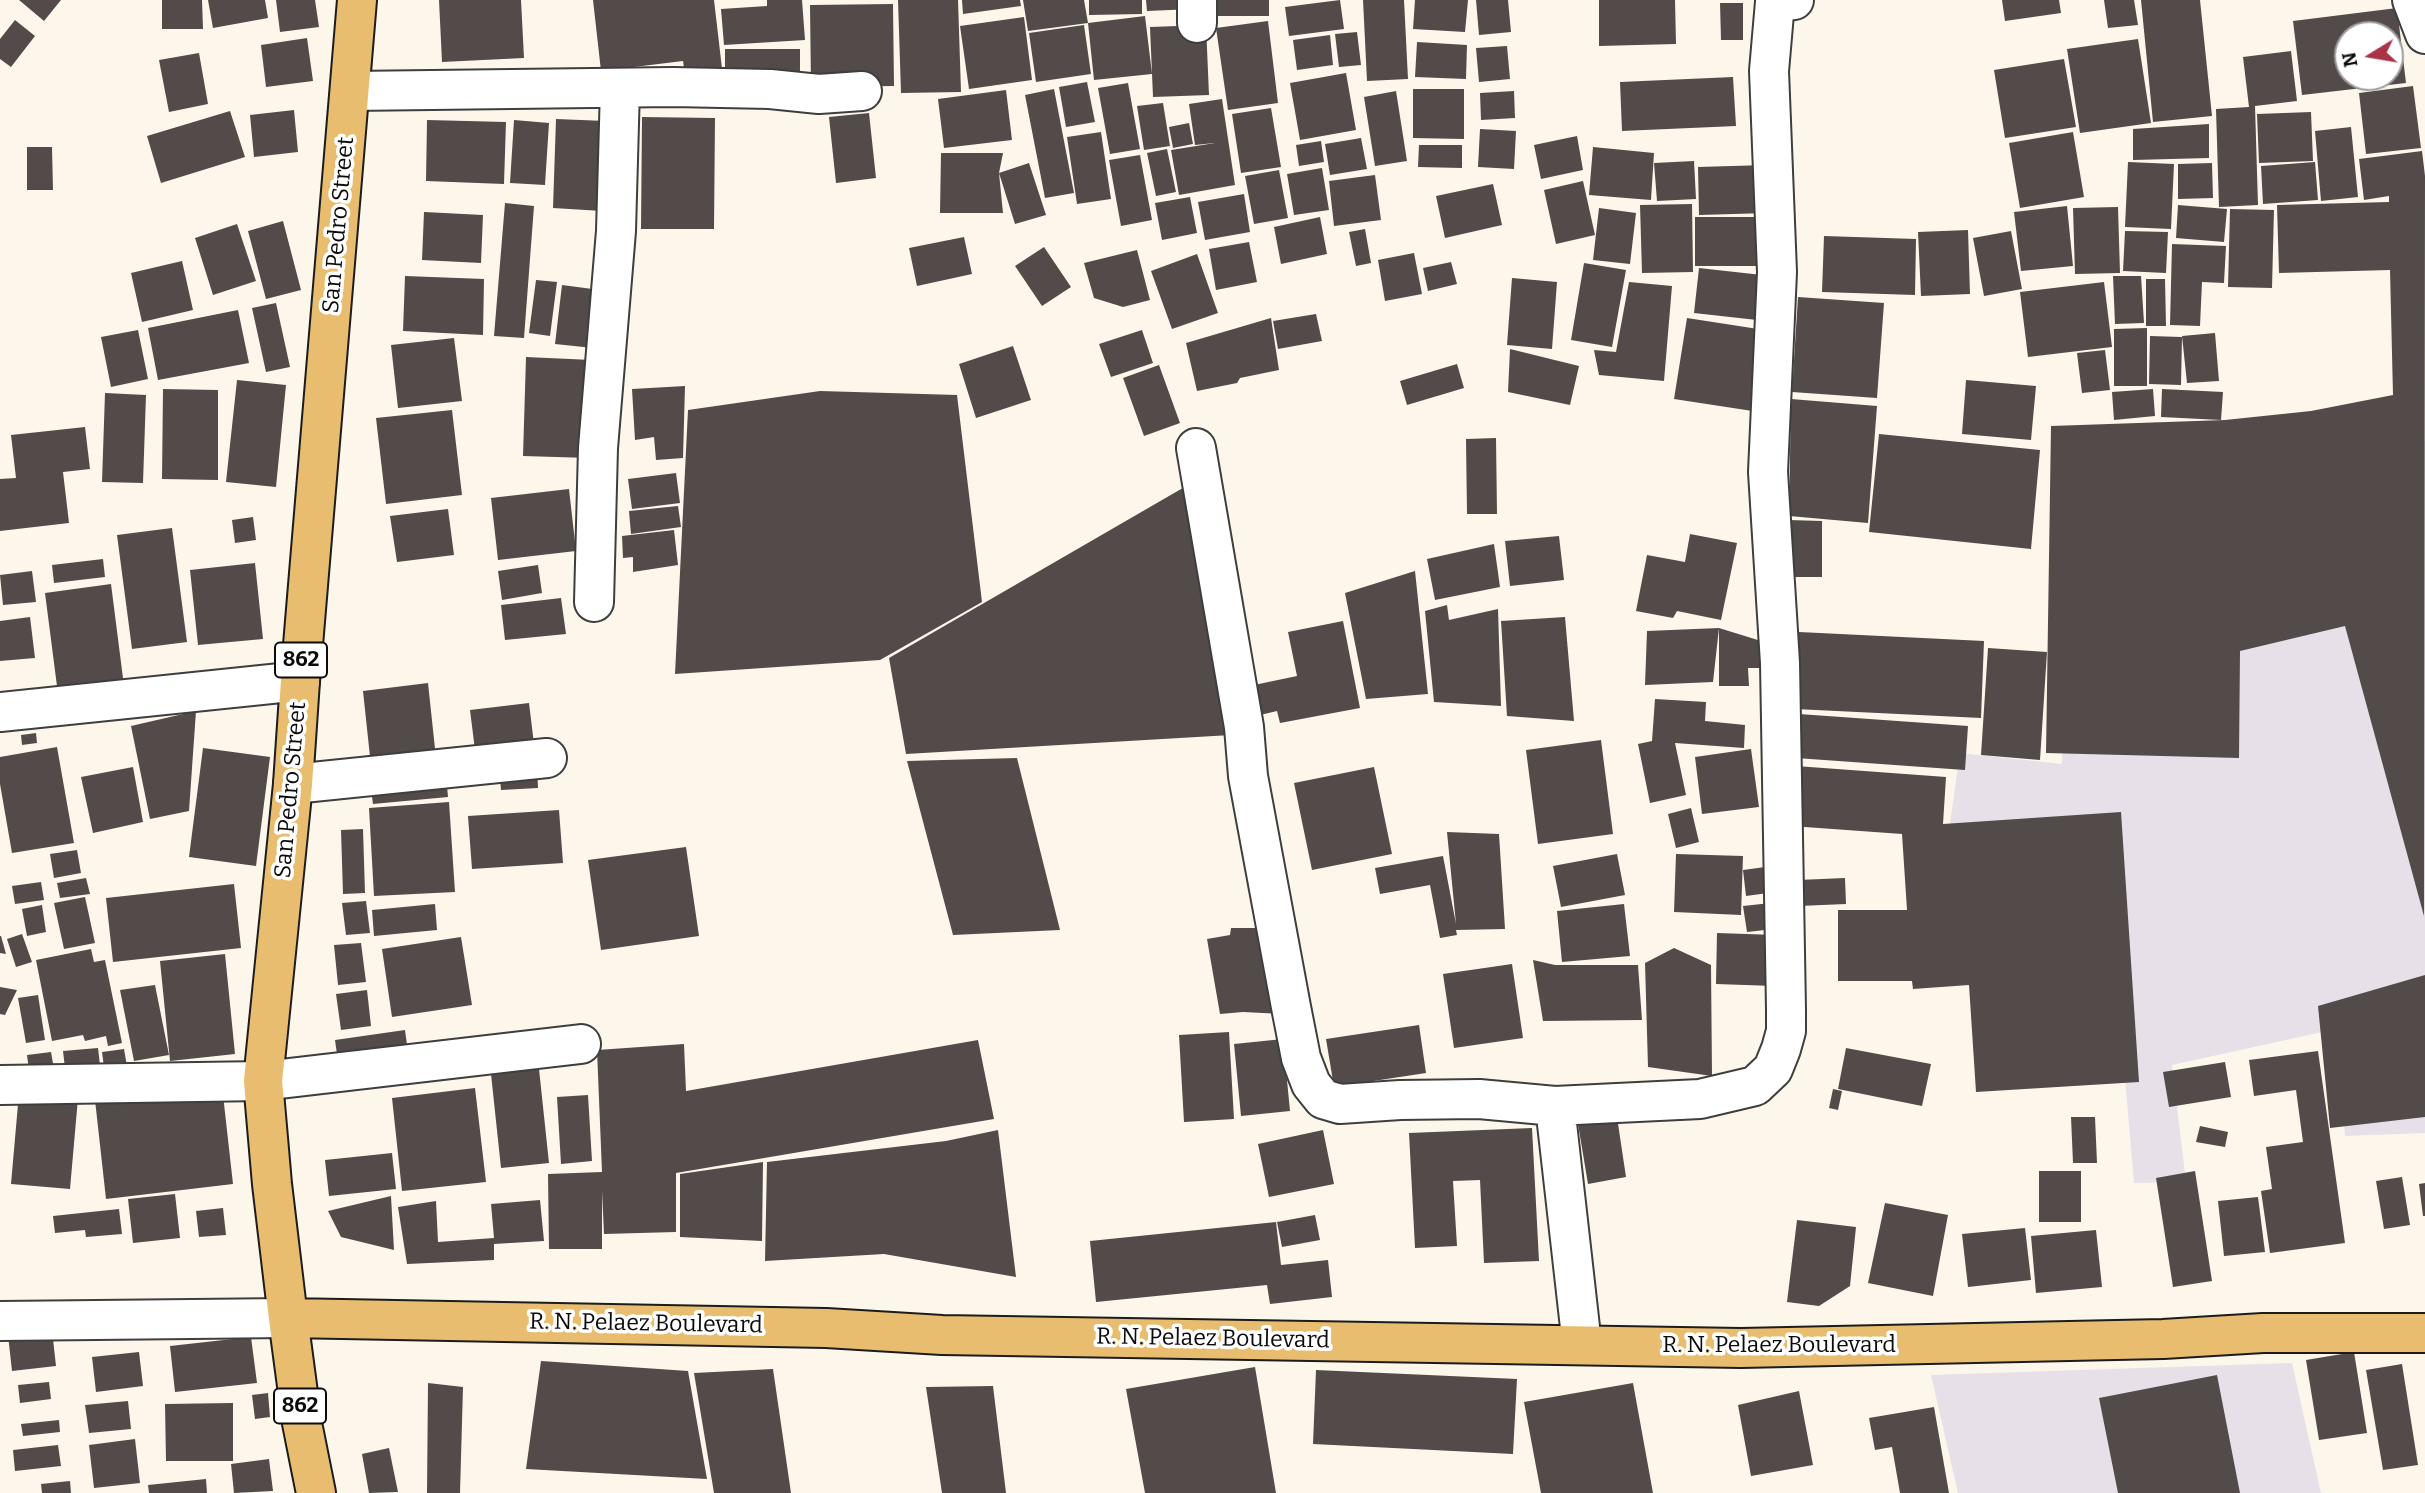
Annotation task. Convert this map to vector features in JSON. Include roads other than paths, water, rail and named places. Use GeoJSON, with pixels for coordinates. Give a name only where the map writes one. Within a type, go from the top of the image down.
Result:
{"type":"FeatureCollection","features":[{"type":"Feature","properties":{"kind":"main road","name":"San Pedro Street"},"geometry":{"type":"LineString","coordinates":[[316,1493],[302,1423],[288,1318],[263,1081],[293,785],[357,0]]}},
{"type":"Feature","properties":{"kind":"main road","name":"R. N. Pelaez Boulevard"},"geometry":{"type":"LineString","coordinates":[[288,1318],[826,1328],[942,1335],[1797,1348],[2163,1339],[2263,1333],[2425,1333]]}},
{"type":"Feature","properties":{"kind":"street"},"geometry":{"type":"LineString","coordinates":[[2412,0],[2425,33]]}},
{"type":"Feature","properties":{"kind":"street"},"geometry":{"type":"LineString","coordinates":[[1196,448],[1244,727],[1248,776],[1301,1058],[1311,1084],[1323,1099],[1340,1104],[1479,1099],[1555,1106],[1700,1098],[1755,1086],[1773,1069],[1786,1031],[1780,663],[1768,472],[1777,272],[1769,71],[1781,1]]}},
{"type":"Feature","properties":{"kind":"street"},"geometry":{"type":"LineString","coordinates":[[351,91],[620,88],[770,89],[819,94],[862,91]]}},
{"type":"Feature","properties":{"kind":"street"},"geometry":{"type":"LineString","coordinates":[[594,602],[598,448],[616,231],[620,88]]}},
{"type":"Feature","properties":{"kind":"street"},"geometry":{"type":"LineString","coordinates":[[0,712],[300,681]]}},
{"type":"Feature","properties":{"kind":"street"},"geometry":{"type":"LineString","coordinates":[[293,785],[547,758]]}},
{"type":"Feature","properties":{"kind":"street"},"geometry":{"type":"LineString","coordinates":[[0,1085],[263,1081],[581,1044]]}},
{"type":"Feature","properties":{"kind":"street"},"geometry":{"type":"LineString","coordinates":[[1555,1106],[1582,1345]]}},
{"type":"Feature","properties":{"kind":"street","name":"R. N. Pelaez Boulevard"},"geometry":{"type":"LineString","coordinates":[[0,1321],[288,1318]]}}]}
